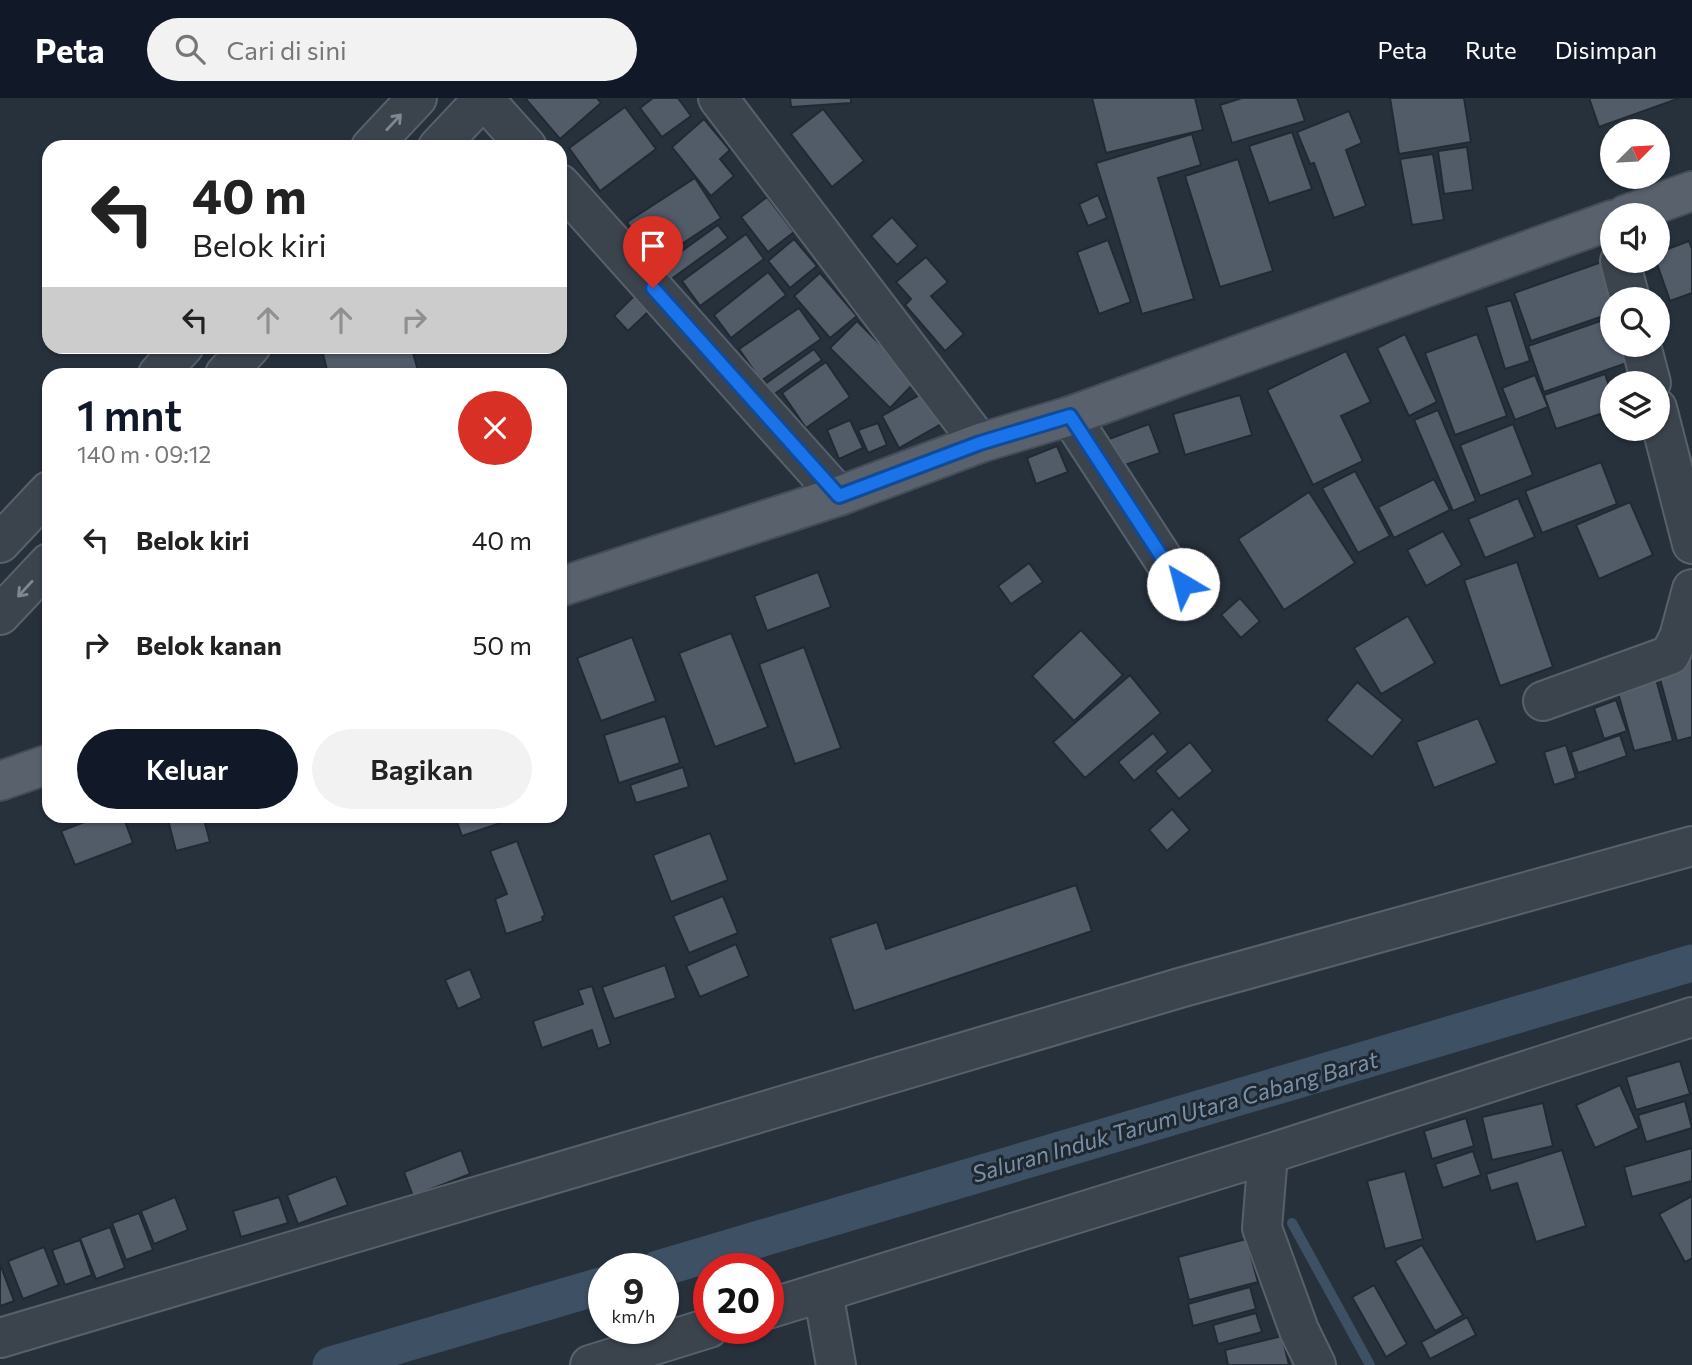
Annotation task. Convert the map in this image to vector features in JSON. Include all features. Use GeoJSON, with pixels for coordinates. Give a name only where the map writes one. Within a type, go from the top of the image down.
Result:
{"type":"FeatureCollection","features":[{"type":"Feature","properties":{"kind":"main road"},"geometry":{"type":"LineString","coordinates":[[1661,203],[1692,191]]}},
{"type":"Feature","properties":{"kind":"main road"},"geometry":{"type":"LineString","coordinates":[[567,585],[839,496],[980,443],[1070,416],[1600,226]]}},
{"type":"Feature","properties":{"kind":"main road"},"geometry":{"type":"LineString","coordinates":[[0,781],[42,766]]}},
{"type":"Feature","properties":{"kind":"street"},"geometry":{"type":"LineString","coordinates":[[377,140],[416,98]]}},
{"type":"Feature","properties":{"kind":"street"},"geometry":{"type":"LineString","coordinates":[[444,140],[483,98],[521,140]]}},
{"type":"Feature","properties":{"kind":"street"},"geometry":{"type":"LineString","coordinates":[[718,98],[980,443]]}},
{"type":"Feature","properties":{"kind":"street"},"geometry":{"type":"LineString","coordinates":[[567,192],[839,496]]}},
{"type":"Feature","properties":{"kind":"street"},"geometry":{"type":"LineString","coordinates":[[164,368],[177,354]]}},
{"type":"Feature","properties":{"kind":"street"},"geometry":{"type":"LineString","coordinates":[[231,368],[244,354]]}},
{"type":"Feature","properties":{"kind":"street"},"geometry":{"type":"LineString","coordinates":[[1070,416],[1169,568],[1183,584]]}},
{"type":"Feature","properties":{"kind":"street"},"geometry":{"type":"LineString","coordinates":[[1665,441],[1692,544]]}},
{"type":"Feature","properties":{"kind":"street"},"geometry":{"type":"LineString","coordinates":[[0,543],[42,498]]}},
{"type":"Feature","properties":{"kind":"street"},"geometry":{"type":"LineString","coordinates":[[0,615],[42,570]]}},
{"type":"Feature","properties":{"kind":"street"},"geometry":{"type":"LineString","coordinates":[[1543,701],[1665,658],[1674,650],[1692,589]]}},
{"type":"Feature","properties":{"kind":"street"},"geometry":{"type":"LineString","coordinates":[[0,1338],[1183,987],[1692,846]]}},
{"type":"Feature","properties":{"kind":"street"},"geometry":{"type":"LineString","coordinates":[[784,1304],[1268,1154],[1692,1017]]}},
{"type":"Feature","properties":{"kind":"street"},"geometry":{"type":"LineString","coordinates":[[1268,1154],[1262,1228],[1299,1331],[1316,1365]]}},
{"type":"Feature","properties":{"kind":"street"},"geometry":{"type":"LineString","coordinates":[[823,1292],[835,1365]]}},
{"type":"Feature","properties":{"kind":"street"},"geometry":{"type":"LineString","coordinates":[[590,1365],[693,1333]]}},
{"type":"Feature","properties":{"kind":"building"},"geometry":{"type":"Polygon","coordinates":[[[525,98],[597,98],[601,103],[560,139],[525,98]]]}},
{"type":"Feature","properties":{"kind":"building"},"geometry":{"type":"Polygon","coordinates":[[[653,98],[678,98],[691,116],[662,137],[640,108],[653,98]]]}},
{"type":"Feature","properties":{"kind":"building"},"geometry":{"type":"Polygon","coordinates":[[[790,98],[851,98],[851,103],[791,107],[790,98]]]}},
{"type":"Feature","properties":{"kind":"building"},"geometry":{"type":"Polygon","coordinates":[[[1092,98],[1195,98],[1203,130],[1106,153],[1092,98]]]}},
{"type":"Feature","properties":{"kind":"building"},"geometry":{"type":"Polygon","coordinates":[[[1242,98],[1297,98],[1305,121],[1232,143],[1220,105],[1242,98]]]}},
{"type":"Feature","properties":{"kind":"building"},"geometry":{"type":"Polygon","coordinates":[[[1390,98],[1464,98],[1471,142],[1399,154],[1390,98]]]}},
{"type":"Feature","properties":{"kind":"building"},"geometry":{"type":"Polygon","coordinates":[[[1589,98],[1680,98],[1621,119],[1600,119],[1599,127],[1589,98]]]}},
{"type":"Feature","properties":{"kind":"building"},"geometry":{"type":"Polygon","coordinates":[[[625,107],[656,149],[600,191],[569,148],[625,107]]]}},
{"type":"Feature","properties":{"kind":"building"},"geometry":{"type":"Polygon","coordinates":[[[823,109],[864,161],[832,187],[791,134],[823,109]]]}},
{"type":"Feature","properties":{"kind":"building"},"geometry":{"type":"Polygon","coordinates":[[[1349,111],[1362,143],[1346,150],[1366,206],[1334,218],[1314,163],[1310,164],[1297,132],[1349,111]]]}},
{"type":"Feature","properties":{"kind":"building"},"geometry":{"type":"Polygon","coordinates":[[[704,119],[730,150],[720,159],[734,176],[711,196],[672,147],[704,119]]]}},
{"type":"Feature","properties":{"kind":"building"},"geometry":{"type":"Polygon","coordinates":[[[1292,132],[1312,189],[1269,203],[1249,146],[1292,132]]]}},
{"type":"Feature","properties":{"kind":"building"},"geometry":{"type":"Polygon","coordinates":[[[1192,134],[1201,165],[1158,178],[1194,299],[1142,314],[1096,163],[1192,134]]]}},
{"type":"Feature","properties":{"kind":"building"},"geometry":{"type":"Polygon","coordinates":[[[1467,147],[1473,190],[1444,194],[1438,151],[1467,147]]]}},
{"type":"Feature","properties":{"kind":"building"},"geometry":{"type":"Polygon","coordinates":[[[1433,154],[1444,220],[1412,225],[1400,159],[1433,154]]]}},
{"type":"Feature","properties":{"kind":"building"},"geometry":{"type":"Polygon","coordinates":[[[1238,159],[1273,271],[1220,287],[1185,176],[1238,159]]]}},
{"type":"Feature","properties":{"kind":"building"},"geometry":{"type":"Polygon","coordinates":[[[695,178],[721,218],[653,263],[627,222],[695,178]]]}},
{"type":"Feature","properties":{"kind":"building"},"geometry":{"type":"Polygon","coordinates":[[[1098,195],[1107,218],[1088,226],[1079,204],[1098,195]]]}},
{"type":"Feature","properties":{"kind":"building"},"geometry":{"type":"Polygon","coordinates":[[[767,197],[794,232],[768,252],[741,217],[767,197]]]}},
{"type":"Feature","properties":{"kind":"building"},"geometry":{"type":"Polygon","coordinates":[[[892,217],[918,246],[897,265],[871,236],[892,217]]]}},
{"type":"Feature","properties":{"kind":"building"},"geometry":{"type":"Polygon","coordinates":[[[718,225],[728,238],[670,280],[661,266],[718,225]]]}},
{"type":"Feature","properties":{"kind":"building"},"geometry":{"type":"Polygon","coordinates":[[[746,234],[764,259],[700,306],[682,281],[746,234]]]}},
{"type":"Feature","properties":{"kind":"building"},"geometry":{"type":"Polygon","coordinates":[[[794,239],[817,266],[790,288],[768,261],[794,239]]]}},
{"type":"Feature","properties":{"kind":"building"},"geometry":{"type":"Polygon","coordinates":[[[1108,240],[1131,302],[1099,314],[1077,252],[1108,240]]]}},
{"type":"Feature","properties":{"kind":"building"},"geometry":{"type":"Polygon","coordinates":[[[1689,241],[1692,249],[1692,293],[1670,301],[1670,287],[1665,287],[1660,273],[1670,273],[1670,248],[1689,241]]]}},
{"type":"Feature","properties":{"kind":"building"},"geometry":{"type":"Polygon","coordinates":[[[926,257],[948,282],[931,296],[964,334],[945,351],[905,305],[911,299],[896,282],[926,257]]]}},
{"type":"Feature","properties":{"kind":"building"},"geometry":{"type":"Polygon","coordinates":[[[1600,263],[1600,273],[1611,273],[1611,287],[1600,287],[1600,317],[1531,341],[1514,293],[1600,263]]]}},
{"type":"Feature","properties":{"kind":"building"},"geometry":{"type":"Polygon","coordinates":[[[768,272],[786,295],[731,338],[714,315],[768,272]]]}},
{"type":"Feature","properties":{"kind":"building"},"geometry":{"type":"Polygon","coordinates":[[[820,273],[857,316],[830,338],[794,296],[820,273]]]}},
{"type":"Feature","properties":{"kind":"building"},"geometry":{"type":"Polygon","coordinates":[[[635,295],[649,311],[628,331],[614,316],[635,295]]]}},
{"type":"Feature","properties":{"kind":"building"},"geometry":{"type":"Polygon","coordinates":[[[1511,300],[1530,361],[1505,369],[1486,307],[1511,300]]]}},
{"type":"Feature","properties":{"kind":"building"},"geometry":{"type":"Polygon","coordinates":[[[799,308],[821,339],[761,381],[739,349],[799,308]]]}},
{"type":"Feature","properties":{"kind":"building"},"geometry":{"type":"Polygon","coordinates":[[[857,321],[916,381],[890,408],[830,348],[857,321]]]}},
{"type":"Feature","properties":{"kind":"building"},"geometry":{"type":"Polygon","coordinates":[[[1600,321],[1600,357],[1641,358],[1544,392],[1528,346],[1600,321]]]}},
{"type":"Feature","properties":{"kind":"building"},"geometry":{"type":"Polygon","coordinates":[[[1405,334],[1437,402],[1409,416],[1377,348],[1405,334]]]}},
{"type":"Feature","properties":{"kind":"building"},"geometry":{"type":"Polygon","coordinates":[[[1477,334],[1507,416],[1455,435],[1425,353],[1477,334]]]}},
{"type":"Feature","properties":{"kind":"building"},"geometry":{"type":"Polygon","coordinates":[[[814,349],[822,360],[773,395],[765,384],[814,349]]]}},
{"type":"Feature","properties":{"kind":"building"},"geometry":{"type":"Polygon","coordinates":[[[1346,351],[1371,402],[1341,416],[1363,461],[1313,485],[1267,390],[1346,351]]]}},
{"type":"Feature","properties":{"kind":"building"},"geometry":{"type":"Polygon","coordinates":[[[323,354],[413,354],[417,368],[326,368],[323,354]]]}},
{"type":"Feature","properties":{"kind":"building"},"geometry":{"type":"Polygon","coordinates":[[[826,362],[850,397],[806,428],[782,393],[826,362]]]}},
{"type":"Feature","properties":{"kind":"building"},"geometry":{"type":"Polygon","coordinates":[[[1535,375],[1548,407],[1515,420],[1502,388],[1535,375]]]}},
{"type":"Feature","properties":{"kind":"building"},"geometry":{"type":"Polygon","coordinates":[[[1600,376],[1600,414],[1556,429],[1544,395],[1600,376]]]}},
{"type":"Feature","properties":{"kind":"building"},"geometry":{"type":"Polygon","coordinates":[[[925,392],[943,423],[899,448],[882,416],[925,392]]]}},
{"type":"Feature","properties":{"kind":"building"},"geometry":{"type":"Polygon","coordinates":[[[1240,395],[1252,435],[1185,455],[1173,414],[1240,395]]]}},
{"type":"Feature","properties":{"kind":"building"},"geometry":{"type":"Polygon","coordinates":[[[1438,410],[1476,501],[1453,511],[1414,420],[1438,410]]]}},
{"type":"Feature","properties":{"kind":"building"},"geometry":{"type":"Polygon","coordinates":[[[850,420],[863,448],[839,459],[827,430],[850,420]]]}},
{"type":"Feature","properties":{"kind":"building"},"geometry":{"type":"Polygon","coordinates":[[[878,423],[887,445],[868,453],[858,430],[878,423]]]}},
{"type":"Feature","properties":{"kind":"building"},"geometry":{"type":"Polygon","coordinates":[[[1149,424],[1160,453],[1119,467],[1109,439],[1149,424]]]}},
{"type":"Feature","properties":{"kind":"building"},"geometry":{"type":"Polygon","coordinates":[[[1513,424],[1533,475],[1480,496],[1460,445],[1513,424]]]}},
{"type":"Feature","properties":{"kind":"building"},"geometry":{"type":"Polygon","coordinates":[[[1057,446],[1068,472],[1036,484],[1027,458],[1057,446]]]}},
{"type":"Feature","properties":{"kind":"building"},"geometry":{"type":"Polygon","coordinates":[[[1601,462],[1617,504],[1542,533],[1525,491],[1601,462]]]}},
{"type":"Feature","properties":{"kind":"building"},"geometry":{"type":"Polygon","coordinates":[[[1355,471],[1390,536],[1358,553],[1322,488],[1355,471]]]}},
{"type":"Feature","properties":{"kind":"building"},"geometry":{"type":"Polygon","coordinates":[[[1434,479],[1450,510],[1394,538],[1378,507],[1434,479]]]}},
{"type":"Feature","properties":{"kind":"building"},"geometry":{"type":"Polygon","coordinates":[[[1309,492],[1355,563],[1284,610],[1238,539],[1309,492]]]}},
{"type":"Feature","properties":{"kind":"building"},"geometry":{"type":"Polygon","coordinates":[[[1518,498],[1535,537],[1485,558],[1468,519],[1518,498]]]}},
{"type":"Feature","properties":{"kind":"building"},"geometry":{"type":"Polygon","coordinates":[[[1630,502],[1653,555],[1599,579],[1576,525],[1630,502]]]}},
{"type":"Feature","properties":{"kind":"building"},"geometry":{"type":"Polygon","coordinates":[[[1443,531],[1462,565],[1426,586],[1407,550],[1443,531]]]}},
{"type":"Feature","properties":{"kind":"building"},"geometry":{"type":"Polygon","coordinates":[[[1517,562],[1553,667],[1500,686],[1464,580],[1517,562]]]}},
{"type":"Feature","properties":{"kind":"building"},"geometry":{"type":"Polygon","coordinates":[[[1029,563],[1043,582],[1011,604],[998,586],[1029,563]]]}},
{"type":"Feature","properties":{"kind":"building"},"geometry":{"type":"Polygon","coordinates":[[[818,572],[831,607],[767,631],[754,596],[818,572]]]}},
{"type":"Feature","properties":{"kind":"building"},"geometry":{"type":"Polygon","coordinates":[[[1240,598],[1260,621],[1241,638],[1221,615],[1240,598]]]}},
{"type":"Feature","properties":{"kind":"building"},"geometry":{"type":"Polygon","coordinates":[[[1408,616],[1435,663],[1381,694],[1354,648],[1408,616]]]}},
{"type":"Feature","properties":{"kind":"building"},"geometry":{"type":"Polygon","coordinates":[[[1081,630],[1123,675],[1074,721],[1032,676],[1081,630]]]}},
{"type":"Feature","properties":{"kind":"building"},"geometry":{"type":"Polygon","coordinates":[[[731,633],[768,727],[715,747],[679,653],[731,633]]]}},
{"type":"Feature","properties":{"kind":"building"},"geometry":{"type":"Polygon","coordinates":[[[632,637],[656,701],[601,721],[577,658],[632,637]]]}},
{"type":"Feature","properties":{"kind":"building"},"geometry":{"type":"Polygon","coordinates":[[[804,647],[841,748],[795,764],[759,664],[804,647]]]}},
{"type":"Feature","properties":{"kind":"building"},"geometry":{"type":"Polygon","coordinates":[[[1692,658],[1692,737],[1677,741],[1657,668],[1692,658]]]}},
{"type":"Feature","properties":{"kind":"building"},"geometry":{"type":"Polygon","coordinates":[[[1653,668],[1673,741],[1634,751],[1614,678],[1653,668]]]}},
{"type":"Feature","properties":{"kind":"building"},"geometry":{"type":"Polygon","coordinates":[[[1130,675],[1161,713],[1085,778],[1053,742],[1130,675]]]}},
{"type":"Feature","properties":{"kind":"building"},"geometry":{"type":"Polygon","coordinates":[[[1357,682],[1403,720],[1372,757],[1326,720],[1357,682]]]}},
{"type":"Feature","properties":{"kind":"building"},"geometry":{"type":"Polygon","coordinates":[[[1616,700],[1627,731],[1604,739],[1594,708],[1616,700]]]}},
{"type":"Feature","properties":{"kind":"building"},"geometry":{"type":"Polygon","coordinates":[[[665,716],[680,763],[619,783],[604,735],[665,716]]]}},
{"type":"Feature","properties":{"kind":"building"},"geometry":{"type":"Polygon","coordinates":[[[1478,718],[1497,763],[1434,788],[1416,742],[1478,718]]]}},
{"type":"Feature","properties":{"kind":"building"},"geometry":{"type":"Polygon","coordinates":[[[1153,733],[1168,752],[1134,781],[1118,762],[1153,733]]]}},
{"type":"Feature","properties":{"kind":"building"},"geometry":{"type":"Polygon","coordinates":[[[1620,735],[1627,756],[1578,773],[1571,752],[1620,735]]]}},
{"type":"Feature","properties":{"kind":"building"},"geometry":{"type":"Polygon","coordinates":[[[1190,742],[1213,771],[1179,799],[1155,771],[1190,742]]]}},
{"type":"Feature","properties":{"kind":"building"},"geometry":{"type":"Polygon","coordinates":[[[1566,745],[1576,778],[1554,785],[1544,752],[1566,745]]]}},
{"type":"Feature","properties":{"kind":"building"},"geometry":{"type":"Polygon","coordinates":[[[683,767],[689,787],[636,803],[630,785],[683,767]]]}},
{"type":"Feature","properties":{"kind":"building"},"geometry":{"type":"Polygon","coordinates":[[[1172,809],[1190,830],[1167,851],[1149,830],[1172,809]]]}},
{"type":"Feature","properties":{"kind":"building"},"geometry":{"type":"Polygon","coordinates":[[[82,823],[126,823],[133,843],[75,865],[61,831],[82,823]]]}},
{"type":"Feature","properties":{"kind":"building"},"geometry":{"type":"Polygon","coordinates":[[[169,823],[205,823],[210,842],[176,851],[169,823]]]}},
{"type":"Feature","properties":{"kind":"building"},"geometry":{"type":"Polygon","coordinates":[[[457,823],[500,823],[462,836],[457,823]]]}},
{"type":"Feature","properties":{"kind":"building"},"geometry":{"type":"Polygon","coordinates":[[[710,833],[728,880],[671,902],[653,855],[710,833]]]}},
{"type":"Feature","properties":{"kind":"building"},"geometry":{"type":"Polygon","coordinates":[[[517,841],[545,915],[542,917],[543,921],[506,934],[495,899],[507,894],[490,851],[517,841]]]}},
{"type":"Feature","properties":{"kind":"building"},"geometry":{"type":"Polygon","coordinates":[[[1076,885],[1092,931],[854,1011],[830,938],[877,922],[886,949],[1076,885]]]}},
{"type":"Feature","properties":{"kind":"building"},"geometry":{"type":"Polygon","coordinates":[[[723,896],[738,933],[689,953],[673,916],[723,896]]]}},
{"type":"Feature","properties":{"kind":"building"},"geometry":{"type":"Polygon","coordinates":[[[736,944],[749,976],[700,997],[686,966],[736,944]]]}},
{"type":"Feature","properties":{"kind":"building"},"geometry":{"type":"Polygon","coordinates":[[[665,965],[676,998],[614,1019],[602,987],[665,965]]]}},
{"type":"Feature","properties":{"kind":"building"},"geometry":{"type":"Polygon","coordinates":[[[470,969],[482,998],[458,1009],[445,980],[470,969]]]}},
{"type":"Feature","properties":{"kind":"building"},"geometry":{"type":"Polygon","coordinates":[[[592,986],[611,1044],[598,1049],[592,1030],[542,1048],[533,1021],[583,1004],[578,990],[592,986]]]}},
{"type":"Feature","properties":{"kind":"building"},"geometry":{"type":"Polygon","coordinates":[[[1680,1061],[1690,1094],[1636,1110],[1626,1077],[1680,1061]]]}},
{"type":"Feature","properties":{"kind":"building"},"geometry":{"type":"Polygon","coordinates":[[[1620,1085],[1639,1128],[1595,1148],[1576,1105],[1620,1085]]]}},
{"type":"Feature","properties":{"kind":"building"},"geometry":{"type":"Polygon","coordinates":[[[1685,1101],[1692,1128],[1646,1142],[1638,1115],[1685,1101]]]}},
{"type":"Feature","properties":{"kind":"building"},"geometry":{"type":"Polygon","coordinates":[[[1543,1103],[1553,1146],[1492,1160],[1482,1117],[1543,1103]]]}},
{"type":"Feature","properties":{"kind":"building"},"geometry":{"type":"Polygon","coordinates":[[[1466,1118],[1474,1146],[1432,1159],[1424,1131],[1466,1118]]]}},
{"type":"Feature","properties":{"kind":"building"},"geometry":{"type":"Polygon","coordinates":[[[1692,1148],[1692,1181],[1632,1197],[1624,1167],[1692,1148]]]}},
{"type":"Feature","properties":{"kind":"building"},"geometry":{"type":"Polygon","coordinates":[[[461,1150],[470,1174],[413,1196],[404,1172],[461,1150]]]}},
{"type":"Feature","properties":{"kind":"building"},"geometry":{"type":"Polygon","coordinates":[[[1562,1150],[1586,1226],[1536,1242],[1517,1183],[1491,1191],[1486,1174],[1562,1150]]]}},
{"type":"Feature","properties":{"kind":"building"},"geometry":{"type":"Polygon","coordinates":[[[1473,1151],[1481,1175],[1443,1188],[1435,1164],[1473,1151]]]}},
{"type":"Feature","properties":{"kind":"building"},"geometry":{"type":"Polygon","coordinates":[[[1405,1171],[1423,1239],[1385,1249],[1367,1181],[1405,1171]]]}},
{"type":"Feature","properties":{"kind":"building"},"geometry":{"type":"Polygon","coordinates":[[[336,1176],[348,1205],[298,1224],[287,1195],[336,1176]]]}},
{"type":"Feature","properties":{"kind":"building"},"geometry":{"type":"Polygon","coordinates":[[[1692,1196],[1692,1258],[1685,1262],[1659,1214],[1692,1196]]]}},
{"type":"Feature","properties":{"kind":"building"},"geometry":{"type":"Polygon","coordinates":[[[175,1197],[188,1230],[154,1244],[141,1211],[175,1197]]]}},
{"type":"Feature","properties":{"kind":"building"},"geometry":{"type":"Polygon","coordinates":[[[279,1197],[288,1223],[241,1237],[233,1211],[279,1197]]]}},
{"type":"Feature","properties":{"kind":"building"},"geometry":{"type":"Polygon","coordinates":[[[139,1213],[153,1250],[126,1260],[112,1223],[139,1213]]]}},
{"type":"Feature","properties":{"kind":"building"},"geometry":{"type":"Polygon","coordinates":[[[110,1227],[125,1268],[96,1279],[80,1238],[110,1227]]]}},
{"type":"Feature","properties":{"kind":"building"},"geometry":{"type":"Polygon","coordinates":[[[1246,1239],[1258,1282],[1189,1300],[1178,1257],[1246,1239]]]}},
{"type":"Feature","properties":{"kind":"building"},"geometry":{"type":"Polygon","coordinates":[[[80,1240],[92,1275],[65,1285],[52,1250],[80,1240]]]}},
{"type":"Feature","properties":{"kind":"building"},"geometry":{"type":"Polygon","coordinates":[[[1422,1245],[1463,1315],[1435,1331],[1395,1261],[1422,1245]]]}},
{"type":"Feature","properties":{"kind":"building"},"geometry":{"type":"Polygon","coordinates":[[[44,1247],[59,1285],[23,1299],[8,1261],[44,1247]]]}},
{"type":"Feature","properties":{"kind":"building"},"geometry":{"type":"Polygon","coordinates":[[[0,1264],[14,1301],[0,1306],[0,1264]]]}},
{"type":"Feature","properties":{"kind":"building"},"geometry":{"type":"Polygon","coordinates":[[[1374,1285],[1407,1344],[1386,1357],[1352,1297],[1374,1285]]]}},
{"type":"Feature","properties":{"kind":"building"},"geometry":{"type":"Polygon","coordinates":[[[1250,1287],[1256,1309],[1193,1326],[1188,1304],[1250,1287]]]}},
{"type":"Feature","properties":{"kind":"building"},"geometry":{"type":"Polygon","coordinates":[[[1256,1313],[1262,1332],[1218,1344],[1213,1325],[1256,1313]]]}},
{"type":"Feature","properties":{"kind":"building"},"geometry":{"type":"Polygon","coordinates":[[[1467,1317],[1476,1335],[1430,1359],[1421,1342],[1467,1317]]]}},
{"type":"Feature","properties":{"kind":"building"},"geometry":{"type":"Polygon","coordinates":[[[1282,1336],[1289,1365],[1228,1365],[1225,1350],[1282,1336]]]}},
{"type":"Feature","properties":{"kind":"waterway","name":"Saluran Induk Tarum Utara Cabang Barat"},"geometry":{"type":"LineString","coordinates":[[679,1263],[1692,963]]}},
{"type":"Feature","properties":{"kind":"waterway"},"geometry":{"type":"LineString","coordinates":[[1292,1223],[1370,1365]]}},
{"type":"Feature","properties":{"kind":"waterway","name":"Saluran Induk Tarum Utara Cabang Barat"},"geometry":{"type":"LineString","coordinates":[[331,1365],[588,1290]]}},
{"type":"Feature","properties":{"kind":"route"},"geometry":{"type":"LineString","coordinates":[[653,288],[839,496],[980,443],[1070,416],[1169,568],[1183,584]]}}]}
